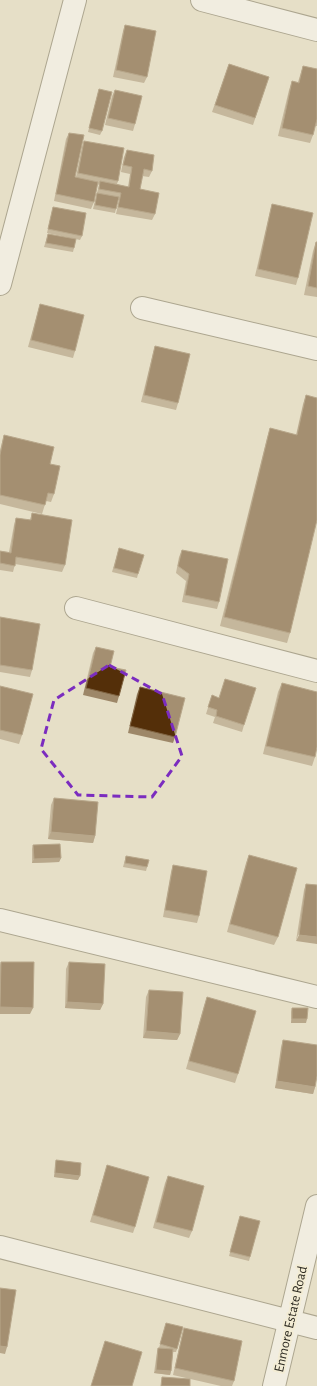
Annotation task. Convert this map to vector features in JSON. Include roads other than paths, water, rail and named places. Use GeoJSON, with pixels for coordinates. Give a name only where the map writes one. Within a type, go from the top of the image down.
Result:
{"type":"FeatureCollection","features":[{"type":"Feature","properties":{"kind":"street"},"geometry":{"type":"LineString","coordinates":[[0,284],[75,0]]}},
{"type":"Feature","properties":{"kind":"street"},"geometry":{"type":"LineString","coordinates":[[202,0],[317,30]]}},
{"type":"Feature","properties":{"kind":"street"},"geometry":{"type":"LineString","coordinates":[[142,308],[317,349]]}},
{"type":"Feature","properties":{"kind":"street"},"geometry":{"type":"LineString","coordinates":[[76,608],[317,671]]}},
{"type":"Feature","properties":{"kind":"street"},"geometry":{"type":"LineString","coordinates":[[0,920],[317,997]]}},
{"type":"Feature","properties":{"kind":"street","name":"Enmore Estate Road"},"geometry":{"type":"LineString","coordinates":[[274,1386],[317,1206]]}},
{"type":"Feature","properties":{"kind":"street"},"geometry":{"type":"LineString","coordinates":[[0,1247],[317,1328]]}}]}
